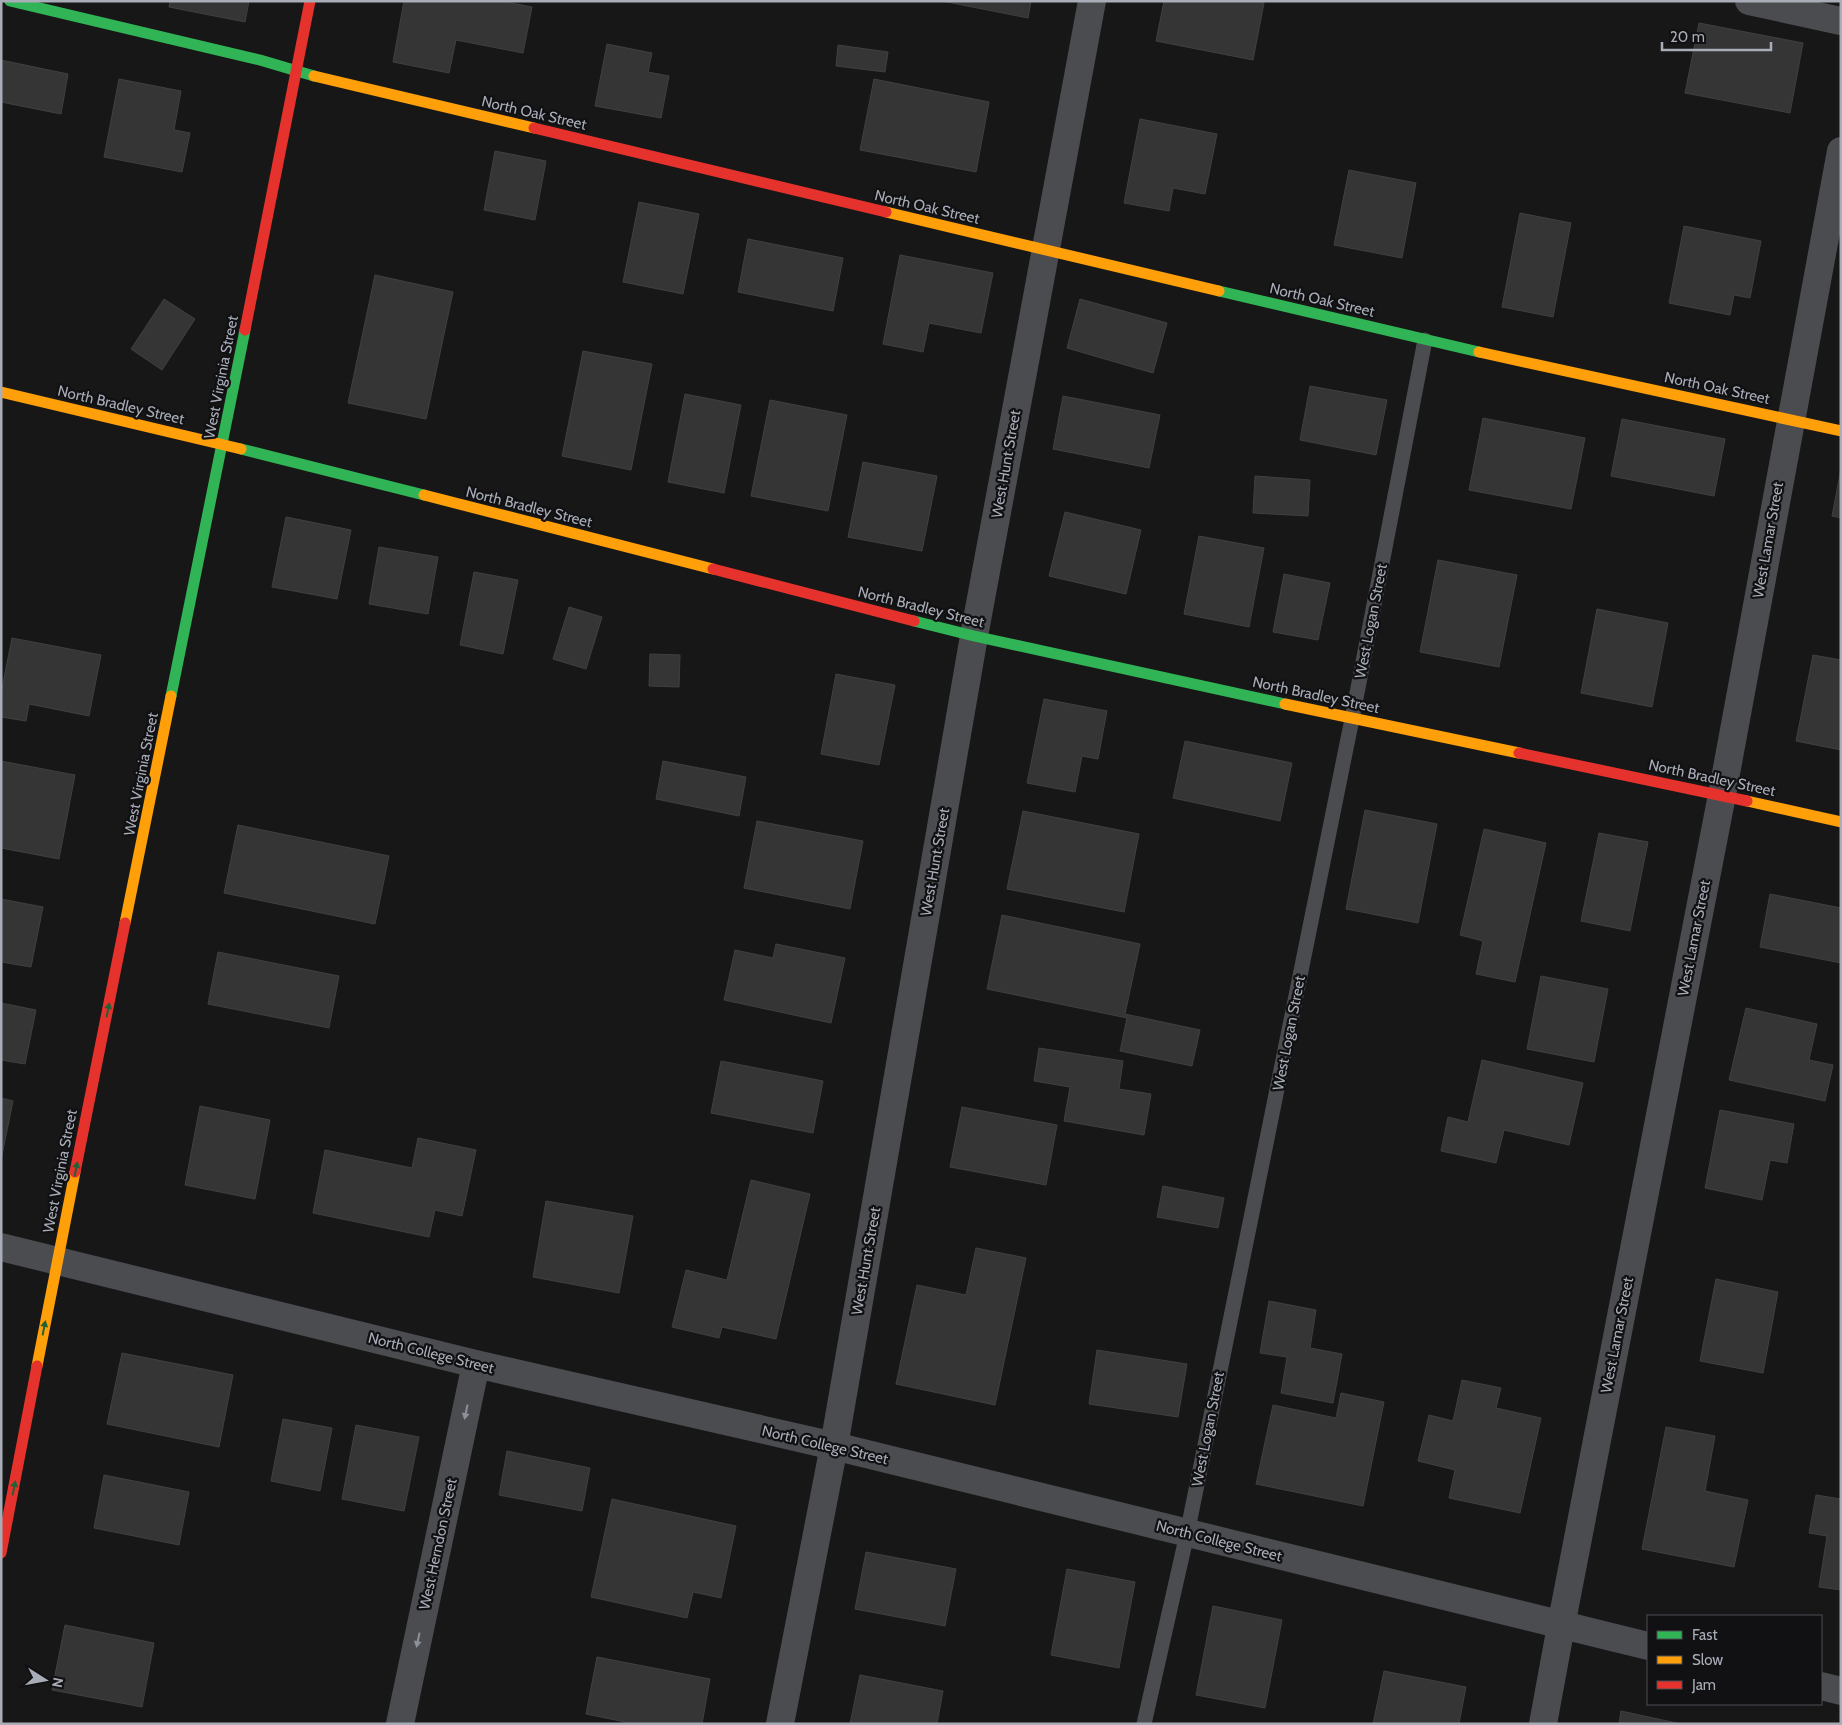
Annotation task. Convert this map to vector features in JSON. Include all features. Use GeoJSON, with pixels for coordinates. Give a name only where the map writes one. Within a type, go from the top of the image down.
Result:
{"type":"FeatureCollection","features":[{"type":"Feature","properties":{"kind":"street","name":"North Oak Street"},"geometry":{"type":"LineString","coordinates":[[10,1],[260,60],[296,72],[1425,340],[1841,430]]}},
{"type":"Feature","properties":{"kind":"street","name":"West Virginia Street"},"geometry":{"type":"LineString","coordinates":[[1,1553],[57,1261],[223,444],[310,1]]}},
{"type":"Feature","properties":{"kind":"street","name":"West Hunt Street"},"geometry":{"type":"LineString","coordinates":[[780,1724],[834,1446],[974,636],[1092,1]]}},
{"type":"Feature","properties":{"kind":"street"},"geometry":{"type":"LineString","coordinates":[[1749,1],[1841,21]]}},
{"type":"Feature","properties":{"kind":"street","name":"West Lamar Street"},"geometry":{"type":"LineString","coordinates":[[1543,1724],[1722,795],[1841,151]]}},
{"type":"Feature","properties":{"kind":"street","name":"North Bradley Street"},"geometry":{"type":"LineString","coordinates":[[1,392],[223,444],[974,636],[1352,719],[1722,795],[1841,822]]}},
{"type":"Feature","properties":{"kind":"street","name":"North College Street"},"geometry":{"type":"LineString","coordinates":[[1,1247],[476,1364],[834,1446],[1647,1646]]}},
{"type":"Feature","properties":{"kind":"street","name":"West Herndon Street"},"geometry":{"type":"LineString","coordinates":[[400,1724],[476,1364]]}},
{"type":"Feature","properties":{"kind":"street"},"geometry":{"type":"LineString","coordinates":[[1822,1686],[1841,1691]]}},
{"type":"Feature","properties":{"kind":"lane","name":"West Logan Street"},"geometry":{"type":"LineString","coordinates":[[1144,1724],[1187,1534],[1352,719],[1425,340]]}},
{"type":"Feature","properties":{"kind":"building"},"geometry":{"type":"Polygon","coordinates":[[[170,1],[249,1],[245,22],[169,7],[170,1]]]}},
{"type":"Feature","properties":{"kind":"building"},"geometry":{"type":"Polygon","coordinates":[[[404,1],[501,1],[532,7],[523,53],[456,40],[449,73],[393,62],[404,1]]]}},
{"type":"Feature","properties":{"kind":"building"},"geometry":{"type":"Polygon","coordinates":[[[942,1],[1031,1],[1028,18],[942,1]]]}},
{"type":"Feature","properties":{"kind":"building"},"geometry":{"type":"Polygon","coordinates":[[[1164,1],[1255,1],[1264,3],[1253,60],[1156,41],[1164,1]]]}},
{"type":"Feature","properties":{"kind":"building"},"geometry":{"type":"Polygon","coordinates":[[[1699,23],[1803,43],[1790,113],[1685,93],[1699,23]]]}},
{"type":"Feature","properties":{"kind":"building"},"geometry":{"type":"Polygon","coordinates":[[[607,44],[652,53],[648,72],[669,76],[661,118],[595,106],[607,44]]]}},
{"type":"Feature","properties":{"kind":"building"},"geometry":{"type":"Polygon","coordinates":[[[838,45],[888,52],[885,72],[836,66],[838,45]]]}},
{"type":"Feature","properties":{"kind":"building"},"geometry":{"type":"Polygon","coordinates":[[[1,60],[68,74],[61,114],[1,102],[1,60]]]}},
{"type":"Feature","properties":{"kind":"building"},"geometry":{"type":"Polygon","coordinates":[[[119,79],[181,91],[174,130],[190,133],[182,172],[104,157],[119,79]]]}},
{"type":"Feature","properties":{"kind":"building"},"geometry":{"type":"Polygon","coordinates":[[[874,79],[989,102],[976,172],[860,150],[874,79]]]}},
{"type":"Feature","properties":{"kind":"building"},"geometry":{"type":"Polygon","coordinates":[[[1140,119],[1217,134],[1205,194],[1173,188],[1169,211],[1124,203],[1140,119]]]}},
{"type":"Feature","properties":{"kind":"building"},"geometry":{"type":"Polygon","coordinates":[[[495,151],[546,161],[535,220],[484,210],[495,151]]]}},
{"type":"Feature","properties":{"kind":"building"},"geometry":{"type":"Polygon","coordinates":[[[1349,170],[1416,183],[1402,258],[1334,245],[1349,170]]]}},
{"type":"Feature","properties":{"kind":"building"},"geometry":{"type":"Polygon","coordinates":[[[639,202],[699,214],[683,294],[623,282],[639,202]]]}},
{"type":"Feature","properties":{"kind":"building"},"geometry":{"type":"Polygon","coordinates":[[[1520,213],[1571,223],[1553,317],[1502,307],[1520,213]]]}},
{"type":"Feature","properties":{"kind":"building"},"geometry":{"type":"Polygon","coordinates":[[[1684,226],[1761,241],[1750,298],[1734,295],[1730,315],[1669,303],[1684,226]]]}},
{"type":"Feature","properties":{"kind":"building"},"geometry":{"type":"Polygon","coordinates":[[[748,239],[843,258],[833,311],[738,292],[748,239]]]}},
{"type":"Feature","properties":{"kind":"building"},"geometry":{"type":"Polygon","coordinates":[[[900,255],[993,273],[981,333],[929,323],[923,352],[883,344],[900,255]]]}},
{"type":"Feature","properties":{"kind":"building"},"geometry":{"type":"Polygon","coordinates":[[[375,275],[453,292],[426,419],[348,403],[375,275]]]}},
{"type":"Feature","properties":{"kind":"building"},"geometry":{"type":"Polygon","coordinates":[[[164,299],[195,319],[162,370],[131,349],[164,299]]]}},
{"type":"Feature","properties":{"kind":"building"},"geometry":{"type":"Polygon","coordinates":[[[1080,299],[1167,323],[1153,373],[1067,348],[1080,299]]]}},
{"type":"Feature","properties":{"kind":"building"},"geometry":{"type":"Polygon","coordinates":[[[583,351],[652,364],[631,470],[562,456],[583,351]]]}},
{"type":"Feature","properties":{"kind":"building"},"geometry":{"type":"Polygon","coordinates":[[[1310,386],[1387,400],[1376,455],[1300,440],[1310,386]]]}},
{"type":"Feature","properties":{"kind":"building"},"geometry":{"type":"Polygon","coordinates":[[[685,394],[741,405],[724,493],[668,482],[685,394]]]}},
{"type":"Feature","properties":{"kind":"building"},"geometry":{"type":"Polygon","coordinates":[[[1063,396],[1160,415],[1149,468],[1053,449],[1063,396]]]}},
{"type":"Feature","properties":{"kind":"building"},"geometry":{"type":"Polygon","coordinates":[[[770,400],[847,415],[828,511],[751,496],[770,400]]]}},
{"type":"Feature","properties":{"kind":"building"},"geometry":{"type":"Polygon","coordinates":[[[1483,418],[1585,438],[1571,509],[1469,490],[1483,418]]]}},
{"type":"Feature","properties":{"kind":"building"},"geometry":{"type":"Polygon","coordinates":[[[1622,419],[1725,439],[1714,496],[1611,476],[1622,419]]]}},
{"type":"Feature","properties":{"kind":"building"},"geometry":{"type":"Polygon","coordinates":[[[863,462],[937,476],[922,551],[848,537],[863,462]]]}},
{"type":"Feature","properties":{"kind":"building"},"geometry":{"type":"Polygon","coordinates":[[[1841,469],[1841,518],[1832,516],[1841,469]]]}},
{"type":"Feature","properties":{"kind":"building"},"geometry":{"type":"Polygon","coordinates":[[[1255,476],[1310,480],[1308,516],[1253,513],[1255,476]]]}},
{"type":"Feature","properties":{"kind":"building"},"geometry":{"type":"Polygon","coordinates":[[[1065,512],[1141,530],[1126,594],[1049,576],[1065,512]]]}},
{"type":"Feature","properties":{"kind":"building"},"geometry":{"type":"Polygon","coordinates":[[[286,517],[351,530],[337,599],[272,587],[286,517]]]}},
{"type":"Feature","properties":{"kind":"building"},"geometry":{"type":"Polygon","coordinates":[[[1199,536],[1264,548],[1249,627],[1184,614],[1199,536]]]}},
{"type":"Feature","properties":{"kind":"building"},"geometry":{"type":"Polygon","coordinates":[[[379,547],[438,557],[428,614],[369,604],[379,547]]]}},
{"type":"Feature","properties":{"kind":"building"},"geometry":{"type":"Polygon","coordinates":[[[1438,560],[1517,575],[1499,667],[1420,652],[1438,560]]]}},
{"type":"Feature","properties":{"kind":"building"},"geometry":{"type":"Polygon","coordinates":[[[474,572],[518,580],[503,654],[460,645],[474,572]]]}},
{"type":"Feature","properties":{"kind":"building"},"geometry":{"type":"Polygon","coordinates":[[[1284,574],[1330,583],[1318,640],[1273,632],[1284,574]]]}},
{"type":"Feature","properties":{"kind":"building"},"geometry":{"type":"Polygon","coordinates":[[[569,607],[602,617],[586,669],[553,659],[569,607]]]}},
{"type":"Feature","properties":{"kind":"building"},"geometry":{"type":"Polygon","coordinates":[[[1597,609],[1668,623],[1652,707],[1581,693],[1597,609]]]}},
{"type":"Feature","properties":{"kind":"building"},"geometry":{"type":"Polygon","coordinates":[[[12,638],[101,655],[89,716],[29,704],[26,721],[1,717],[1,693],[12,638]]]}},
{"type":"Feature","properties":{"kind":"building"},"geometry":{"type":"Polygon","coordinates":[[[650,654],[680,655],[679,687],[649,686],[650,654]]]}},
{"type":"Feature","properties":{"kind":"building"},"geometry":{"type":"Polygon","coordinates":[[[1813,655],[1841,660],[1841,750],[1796,741],[1813,655]]]}},
{"type":"Feature","properties":{"kind":"building"},"geometry":{"type":"Polygon","coordinates":[[[836,674],[895,685],[879,765],[821,754],[836,674]]]}},
{"type":"Feature","properties":{"kind":"building"},"geometry":{"type":"Polygon","coordinates":[[[1044,699],[1107,711],[1098,759],[1082,756],[1075,792],[1027,783],[1044,699]]]}},
{"type":"Feature","properties":{"kind":"building"},"geometry":{"type":"Polygon","coordinates":[[[1185,741],[1292,763],[1280,821],[1173,798],[1185,741]]]}},
{"type":"Feature","properties":{"kind":"building"},"geometry":{"type":"Polygon","coordinates":[[[1,761],[75,775],[59,859],[1,848],[1,761]]]}},
{"type":"Feature","properties":{"kind":"building"},"geometry":{"type":"Polygon","coordinates":[[[663,761],[746,777],[739,816],[656,799],[663,761]]]}},
{"type":"Feature","properties":{"kind":"building"},"geometry":{"type":"Polygon","coordinates":[[[1365,810],[1437,824],[1418,923],[1346,909],[1365,810]]]}},
{"type":"Feature","properties":{"kind":"building"},"geometry":{"type":"Polygon","coordinates":[[[1023,811],[1139,834],[1124,912],[1007,889],[1023,811]]]}},
{"type":"Feature","properties":{"kind":"building"},"geometry":{"type":"Polygon","coordinates":[[[757,821],[863,841],[850,909],[744,888],[757,821]]]}},
{"type":"Feature","properties":{"kind":"building"},"geometry":{"type":"Polygon","coordinates":[[[238,825],[389,856],[375,924],[224,893],[238,825]]]}},
{"type":"Feature","properties":{"kind":"building"},"geometry":{"type":"Polygon","coordinates":[[[1484,829],[1546,843],[1515,982],[1476,974],[1483,941],[1460,935],[1484,829]]]}},
{"type":"Feature","properties":{"kind":"building"},"geometry":{"type":"Polygon","coordinates":[[[1599,833],[1648,842],[1630,931],[1581,921],[1599,833]]]}},
{"type":"Feature","properties":{"kind":"building"},"geometry":{"type":"Polygon","coordinates":[[[1770,894],[1841,908],[1841,963],[1760,947],[1770,894]]]}},
{"type":"Feature","properties":{"kind":"building"},"geometry":{"type":"Polygon","coordinates":[[[1,899],[43,907],[31,967],[1,962],[1,899]]]}},
{"type":"Feature","properties":{"kind":"building"},"geometry":{"type":"Polygon","coordinates":[[[1002,915],[1140,944],[1125,1014],[1200,1030],[1192,1066],[1120,1051],[1127,1018],[987,989],[1002,915]]]}},
{"type":"Feature","properties":{"kind":"building"},"geometry":{"type":"Polygon","coordinates":[[[776,944],[845,958],[831,1023],[724,1000],[735,950],[773,958],[776,944]]]}},
{"type":"Feature","properties":{"kind":"building"},"geometry":{"type":"Polygon","coordinates":[[[218,952],[339,976],[329,1028],[208,1004],[218,952]]]}},
{"type":"Feature","properties":{"kind":"building"},"geometry":{"type":"Polygon","coordinates":[[[1541,976],[1608,989],[1594,1062],[1527,1049],[1541,976]]]}},
{"type":"Feature","properties":{"kind":"building"},"geometry":{"type":"Polygon","coordinates":[[[1,1003],[36,1010],[25,1064],[1,1060],[1,1003]]]}},
{"type":"Feature","properties":{"kind":"building"},"geometry":{"type":"Polygon","coordinates":[[[1746,1008],[1817,1024],[1809,1060],[1833,1065],[1825,1101],[1729,1080],[1746,1008]]]}},
{"type":"Feature","properties":{"kind":"building"},"geometry":{"type":"Polygon","coordinates":[[[1039,1048],[1123,1061],[1119,1089],[1151,1094],[1144,1135],[1064,1121],[1070,1087],[1034,1081],[1039,1048]]]}},
{"type":"Feature","properties":{"kind":"building"},"geometry":{"type":"Polygon","coordinates":[[[1482,1060],[1583,1083],[1569,1145],[1504,1130],[1496,1163],[1441,1151],[1448,1117],[1468,1122],[1482,1060]]]}},
{"type":"Feature","properties":{"kind":"building"},"geometry":{"type":"Polygon","coordinates":[[[721,1061],[823,1081],[813,1133],[711,1113],[721,1061]]]}},
{"type":"Feature","properties":{"kind":"building"},"geometry":{"type":"Polygon","coordinates":[[[1,1098],[13,1101],[1,1160],[1,1098]]]}},
{"type":"Feature","properties":{"kind":"building"},"geometry":{"type":"Polygon","coordinates":[[[200,1106],[270,1120],[255,1199],[185,1185],[200,1106]]]}},
{"type":"Feature","properties":{"kind":"building"},"geometry":{"type":"Polygon","coordinates":[[[962,1107],[1057,1125],[1046,1185],[950,1167],[962,1107]]]}},
{"type":"Feature","properties":{"kind":"building"},"geometry":{"type":"Polygon","coordinates":[[[1720,1110],[1794,1124],[1787,1163],[1770,1160],[1762,1200],[1705,1188],[1720,1110]]]}},
{"type":"Feature","properties":{"kind":"building"},"geometry":{"type":"Polygon","coordinates":[[[418,1138],[476,1150],[462,1216],[435,1210],[429,1237],[313,1213],[325,1150],[412,1168],[418,1138]]]}},
{"type":"Feature","properties":{"kind":"building"},"geometry":{"type":"Polygon","coordinates":[[[751,1180],[810,1194],[776,1339],[722,1327],[719,1338],[672,1327],[686,1270],[727,1280],[751,1180]]]}},
{"type":"Feature","properties":{"kind":"building"},"geometry":{"type":"Polygon","coordinates":[[[1163,1186],[1224,1198],[1218,1228],[1157,1217],[1163,1186]]]}},
{"type":"Feature","properties":{"kind":"building"},"geometry":{"type":"Polygon","coordinates":[[[546,1201],[633,1216],[619,1293],[533,1277],[546,1201]]]}},
{"type":"Feature","properties":{"kind":"building"},"geometry":{"type":"Polygon","coordinates":[[[976,1248],[1026,1258],[995,1405],[896,1384],[917,1285],[966,1295],[976,1248]]]}},
{"type":"Feature","properties":{"kind":"building"},"geometry":{"type":"Polygon","coordinates":[[[1716,1279],[1778,1292],[1763,1373],[1700,1361],[1716,1279]]]}},
{"type":"Feature","properties":{"kind":"building"},"geometry":{"type":"Polygon","coordinates":[[[1269,1301],[1316,1310],[1310,1348],[1342,1354],[1333,1403],[1281,1393],[1287,1357],[1260,1353],[1269,1301]]]}},
{"type":"Feature","properties":{"kind":"building"},"geometry":{"type":"Polygon","coordinates":[[[1097,1350],[1187,1364],[1178,1417],[1089,1404],[1097,1350]]]}},
{"type":"Feature","properties":{"kind":"building"},"geometry":{"type":"Polygon","coordinates":[[[122,1353],[233,1375],[219,1447],[107,1424],[122,1353]]]}},
{"type":"Feature","properties":{"kind":"building"},"geometry":{"type":"Polygon","coordinates":[[[1462,1380],[1501,1388],[1496,1408],[1541,1418],[1520,1513],[1449,1498],[1455,1470],[1418,1461],[1429,1415],[1453,1421],[1462,1380]]]}},
{"type":"Feature","properties":{"kind":"building"},"geometry":{"type":"Polygon","coordinates":[[[1341,1393],[1384,1402],[1363,1506],[1256,1484],[1273,1405],[1336,1418],[1341,1393]]]}},
{"type":"Feature","properties":{"kind":"building"},"geometry":{"type":"Polygon","coordinates":[[[283,1419],[332,1428],[320,1491],[271,1481],[283,1419]]]}},
{"type":"Feature","properties":{"kind":"building"},"geometry":{"type":"Polygon","coordinates":[[[356,1425],[419,1437],[404,1511],[342,1499],[356,1425]]]}},
{"type":"Feature","properties":{"kind":"building"},"geometry":{"type":"Polygon","coordinates":[[[1666,1427],[1715,1436],[1705,1491],[1748,1500],[1734,1567],[1642,1549],[1666,1427]]]}},
{"type":"Feature","properties":{"kind":"building"},"geometry":{"type":"Polygon","coordinates":[[[507,1451],[590,1468],[582,1511],[499,1495],[507,1451]]]}},
{"type":"Feature","properties":{"kind":"building"},"geometry":{"type":"Polygon","coordinates":[[[104,1475],[189,1492],[179,1545],[94,1528],[104,1475]]]}},
{"type":"Feature","properties":{"kind":"building"},"geometry":{"type":"Polygon","coordinates":[[[1816,1495],[1841,1499],[1841,1590],[1819,1587],[1827,1536],[1809,1533],[1816,1495]]]}},
{"type":"Feature","properties":{"kind":"building"},"geometry":{"type":"Polygon","coordinates":[[[612,1499],[736,1526],[721,1598],[693,1592],[687,1618],[591,1597],[612,1499]]]}},
{"type":"Feature","properties":{"kind":"building"},"geometry":{"type":"Polygon","coordinates":[[[866,1552],[956,1569],[945,1626],[855,1609],[866,1552]]]}},
{"type":"Feature","properties":{"kind":"building"},"geometry":{"type":"Polygon","coordinates":[[[1067,1569],[1135,1582],[1119,1668],[1051,1655],[1067,1569]]]}},
{"type":"Feature","properties":{"kind":"building"},"geometry":{"type":"Polygon","coordinates":[[[1213,1606],[1282,1620],[1265,1708],[1196,1695],[1213,1606]]]}},
{"type":"Feature","properties":{"kind":"building"},"geometry":{"type":"Polygon","coordinates":[[[65,1625],[154,1643],[142,1707],[52,1690],[65,1625]]]}},
{"type":"Feature","properties":{"kind":"building"},"geometry":{"type":"Polygon","coordinates":[[[597,1657],[710,1679],[702,1724],[635,1724],[586,1714],[597,1657]]]}},
{"type":"Feature","properties":{"kind":"building"},"geometry":{"type":"Polygon","coordinates":[[[1384,1671],[1466,1687],[1459,1724],[1373,1724],[1384,1671]]]}},
{"type":"Feature","properties":{"kind":"building"},"geometry":{"type":"Polygon","coordinates":[[[860,1675],[943,1691],[937,1724],[850,1724],[860,1675]]]}},
{"type":"Feature","properties":{"kind":"building"},"geometry":{"type":"Polygon","coordinates":[[[1621,1711],[1681,1724],[1619,1724],[1621,1711]]]}},
{"type":"Feature","properties":{"kind":"traffic: fast"},"geometry":{"type":"LineString","coordinates":[[10,1],[260,60],[314,76]]}},
{"type":"Feature","properties":{"kind":"traffic: fast"},"geometry":{"type":"LineString","coordinates":[[1219,291],[1479,352]]}},
{"type":"Feature","properties":{"kind":"traffic: fast"},"geometry":{"type":"LineString","coordinates":[[171,696],[245,330]]}},
{"type":"Feature","properties":{"kind":"traffic: fast"},"geometry":{"type":"LineString","coordinates":[[241,449],[424,495]]}},
{"type":"Feature","properties":{"kind":"traffic: fast"},"geometry":{"type":"LineString","coordinates":[[914,621],[974,636],[1285,704]]}},
{"type":"Feature","properties":{"kind":"traffic: slow"},"geometry":{"type":"LineString","coordinates":[[314,76],[534,128]]}},
{"type":"Feature","properties":{"kind":"traffic: slow"},"geometry":{"type":"LineString","coordinates":[[886,212],[1219,291]]}},
{"type":"Feature","properties":{"kind":"traffic: slow"},"geometry":{"type":"LineString","coordinates":[[1479,352],[1841,431]]}},
{"type":"Feature","properties":{"kind":"traffic: slow"},"geometry":{"type":"LineString","coordinates":[[1,392],[241,449]]}},
{"type":"Feature","properties":{"kind":"traffic: slow"},"geometry":{"type":"LineString","coordinates":[[424,495],[713,569]]}},
{"type":"Feature","properties":{"kind":"traffic: slow"},"geometry":{"type":"LineString","coordinates":[[125,923],[171,696]]}},
{"type":"Feature","properties":{"kind":"traffic: slow"},"geometry":{"type":"LineString","coordinates":[[1285,704],[1519,753]]}},
{"type":"Feature","properties":{"kind":"traffic: slow"},"geometry":{"type":"LineString","coordinates":[[1747,801],[1841,822]]}},
{"type":"Feature","properties":{"kind":"traffic: slow"},"geometry":{"type":"LineString","coordinates":[[37,1366],[75,1172]]}},
{"type":"Feature","properties":{"kind":"traffic: jam"},"geometry":{"type":"LineString","coordinates":[[245,330],[310,1]]}},
{"type":"Feature","properties":{"kind":"traffic: jam"},"geometry":{"type":"LineString","coordinates":[[534,128],[886,212]]}},
{"type":"Feature","properties":{"kind":"traffic: jam"},"geometry":{"type":"LineString","coordinates":[[713,569],[914,621]]}},
{"type":"Feature","properties":{"kind":"traffic: jam"},"geometry":{"type":"LineString","coordinates":[[1519,753],[1747,801]]}},
{"type":"Feature","properties":{"kind":"traffic: jam"},"geometry":{"type":"LineString","coordinates":[[75,1172],[125,923]]}},
{"type":"Feature","properties":{"kind":"traffic: jam"},"geometry":{"type":"LineString","coordinates":[[1,1553],[37,1366]]}}]}
